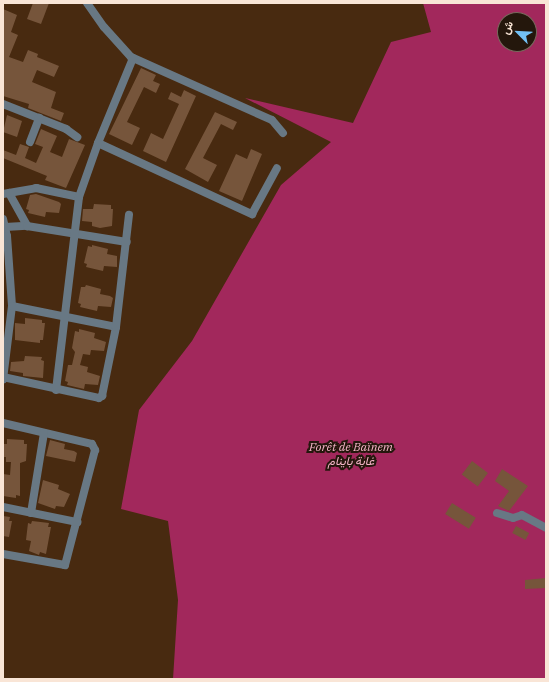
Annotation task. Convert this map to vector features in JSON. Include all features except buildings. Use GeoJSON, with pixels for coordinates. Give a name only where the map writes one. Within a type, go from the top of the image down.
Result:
{"type":"FeatureCollection","features":[{"type":"Feature","properties":{"kind":"street"},"geometry":{"type":"LineString","coordinates":[[87,3],[104,27],[133,58],[272,120],[283,133]]}},
{"type":"Feature","properties":{"kind":"street"},"geometry":{"type":"LineString","coordinates":[[56,390],[79,197],[98,143],[133,58]]}},
{"type":"Feature","properties":{"kind":"street"},"geometry":{"type":"LineString","coordinates":[[3,104],[66,129],[77,137]]}},
{"type":"Feature","properties":{"kind":"street"},"geometry":{"type":"LineString","coordinates":[[30,142],[39,118]]}},
{"type":"Feature","properties":{"kind":"street"},"geometry":{"type":"LineString","coordinates":[[98,143],[252,214],[277,168]]}},
{"type":"Feature","properties":{"kind":"street"},"geometry":{"type":"LineString","coordinates":[[27,226],[6,194],[36,188],[79,197]]}},
{"type":"Feature","properties":{"kind":"street"},"geometry":{"type":"LineString","coordinates":[[127,242],[76,232],[4,223],[12,306],[3,378],[99,398],[102,396],[116,327],[127,242],[129,215]]}},
{"type":"Feature","properties":{"kind":"street"},"geometry":{"type":"LineString","coordinates":[[12,306],[65,318],[116,327]]}},
{"type":"Feature","properties":{"kind":"street"},"geometry":{"type":"LineString","coordinates":[[3,423],[95,446],[66,565],[3,554]]}},
{"type":"Feature","properties":{"kind":"street"},"geometry":{"type":"LineString","coordinates":[[31,513],[44,433]]}},
{"type":"Feature","properties":{"kind":"street"},"geometry":{"type":"LineString","coordinates":[[3,507],[77,522]]}},
{"type":"Feature","properties":{"kind":"street"},"geometry":{"type":"LineString","coordinates":[[497,513],[513,518],[522,515],[546,528]]}},
{"type":"Feature","properties":{"kind":"green space","name":"Forêt de Baïnem غابة باينام"},"geometry":{"type":"Polygon","coordinates":[[[423,3],[546,3],[546,679],[173,679],[178,600],[168,521],[121,509],[139,410],[192,341],[281,185],[331,142],[245,98],[353,123],[391,42],[431,32],[423,3]]]}}]}
